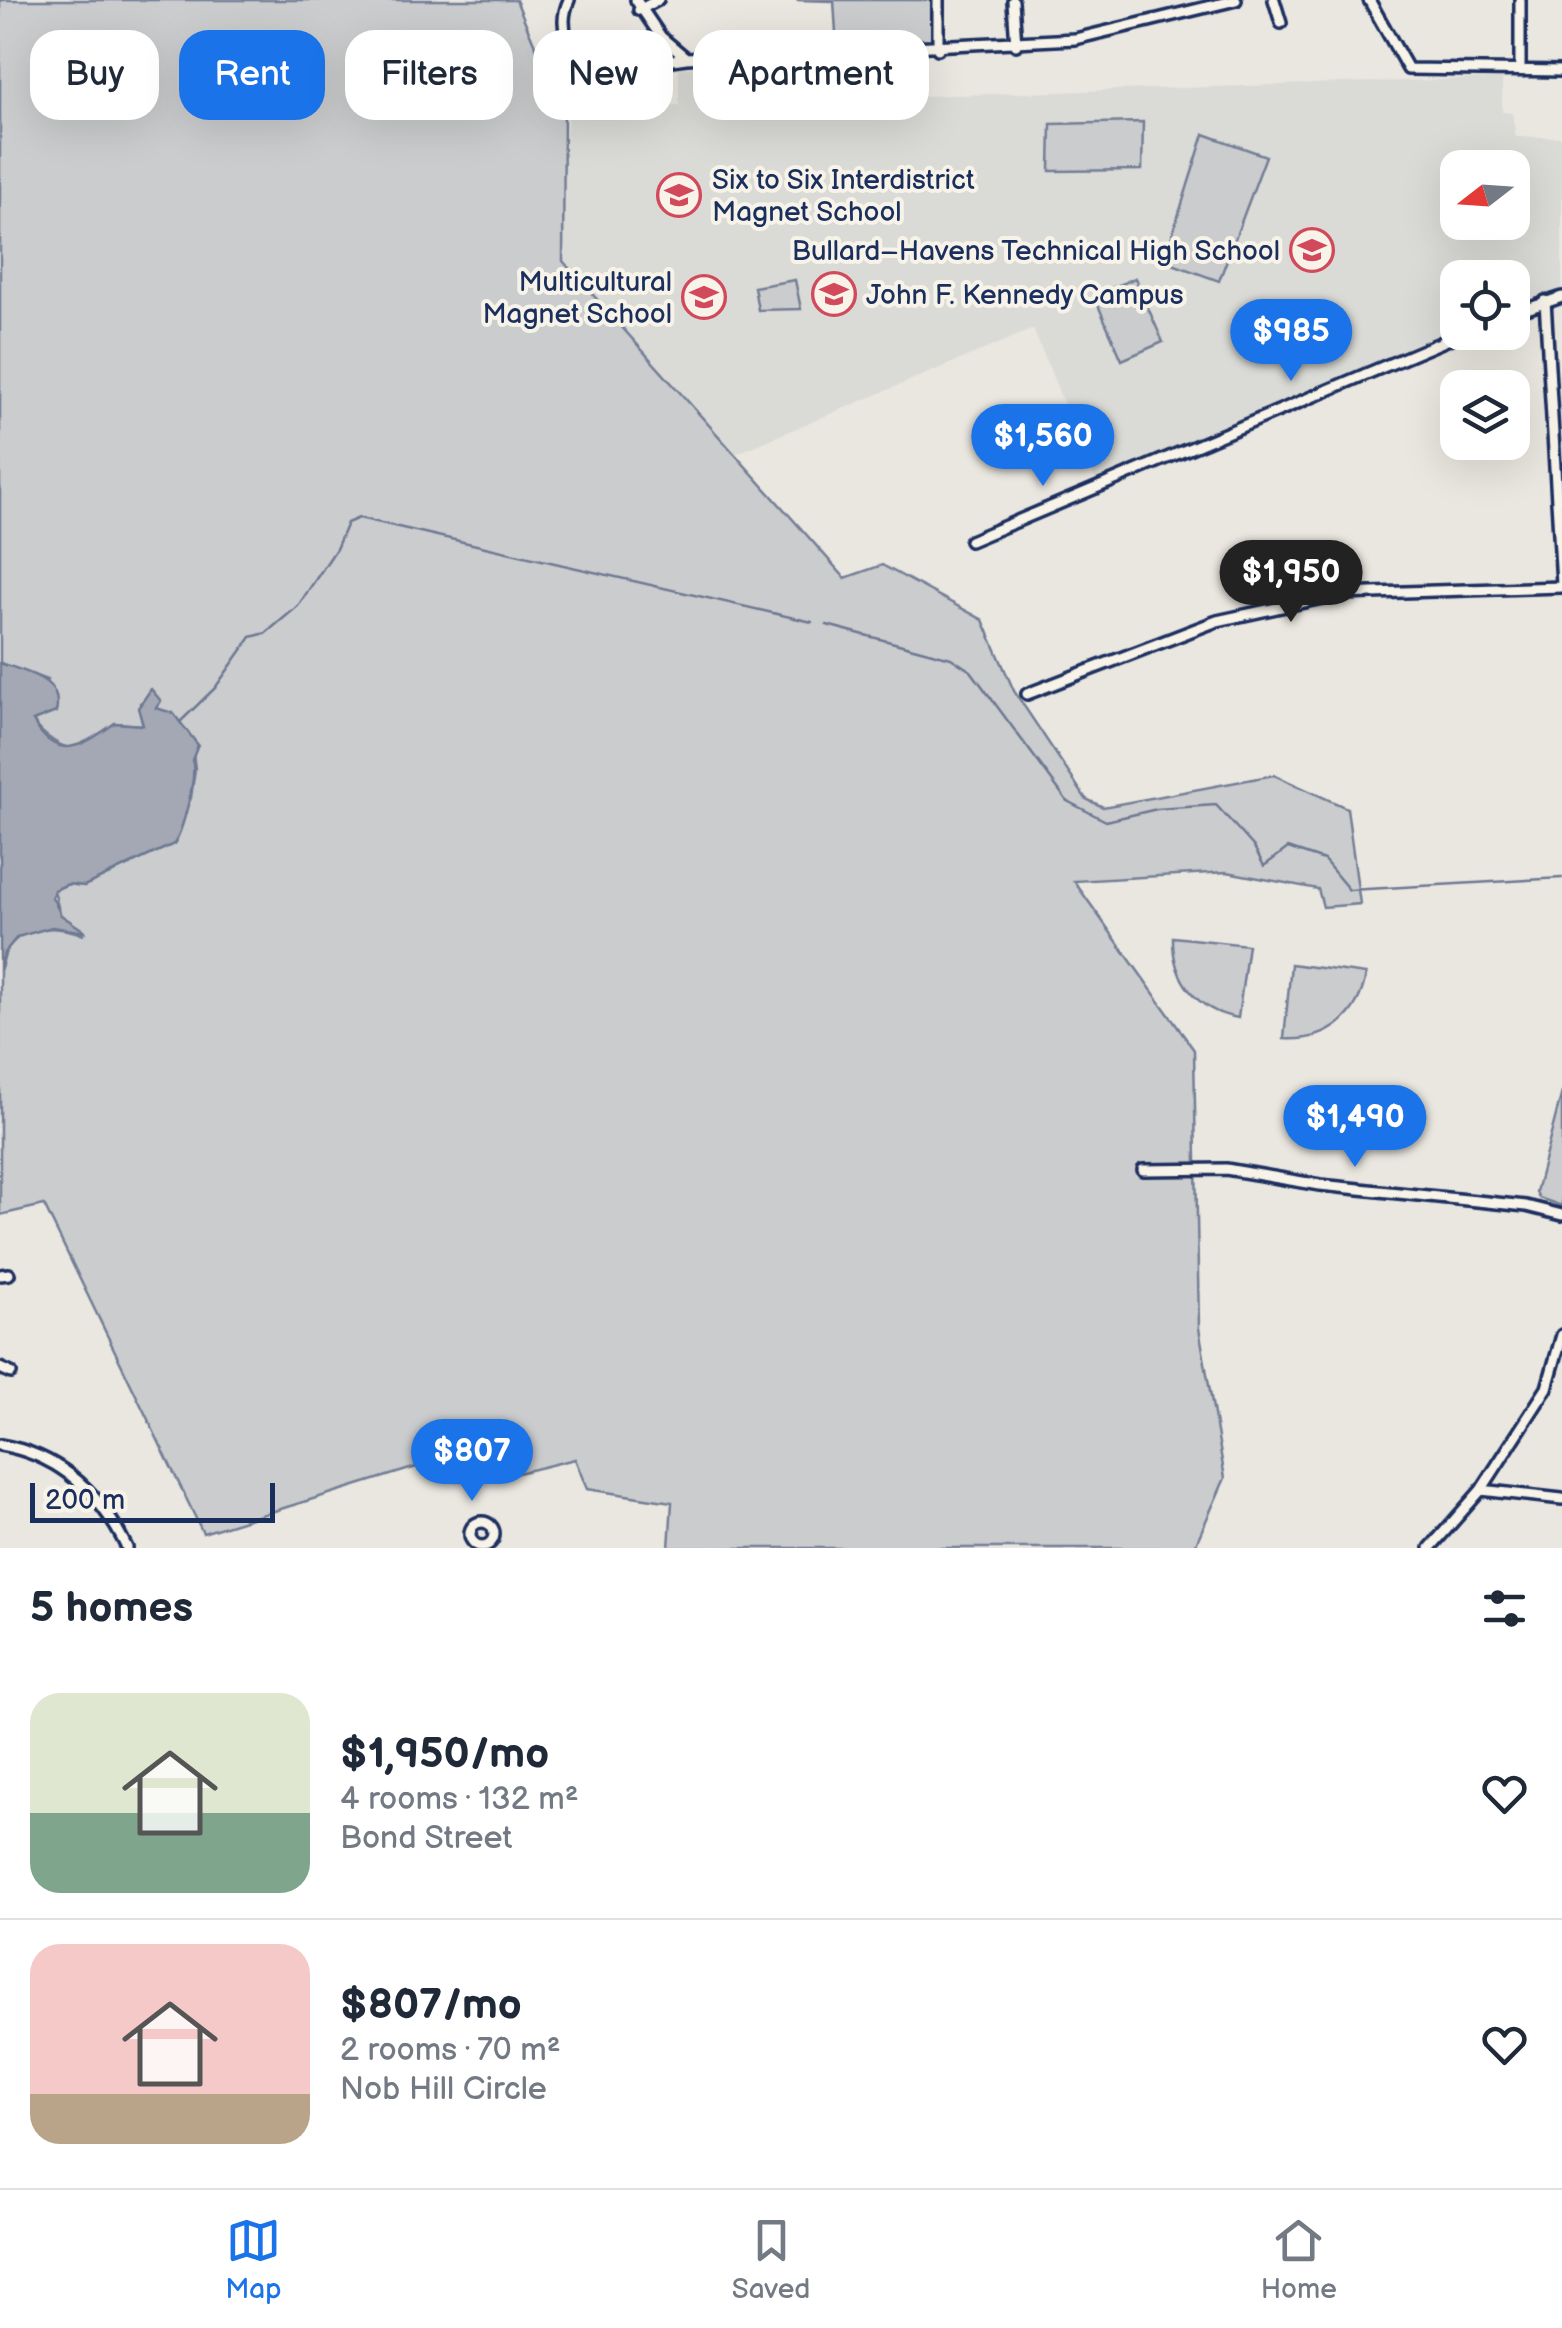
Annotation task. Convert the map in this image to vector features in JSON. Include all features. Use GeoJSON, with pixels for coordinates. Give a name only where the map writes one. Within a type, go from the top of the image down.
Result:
{"type":"FeatureCollection","features":[{"type":"Feature","properties":{"kind":"street"},"geometry":{"type":"LineString","coordinates":[[569,0],[562,20],[566,37],[588,69],[686,58],[1016,44],[1106,33],[1236,0]]}},
{"type":"Feature","properties":{"kind":"street"},"geometry":{"type":"LineString","coordinates":[[658,0],[638,5],[686,58]]}},
{"type":"Feature","properties":{"kind":"street"},"geometry":{"type":"LineString","coordinates":[[938,0],[938,48]]}},
{"type":"Feature","properties":{"kind":"street"},"geometry":{"type":"LineString","coordinates":[[1274,0],[1281,24]]}},
{"type":"Feature","properties":{"kind":"street"},"geometry":{"type":"LineString","coordinates":[[1370,0],[1408,69],[1562,72]]}},
{"type":"Feature","properties":{"kind":"street"},"geometry":{"type":"LineString","coordinates":[[1520,0],[1520,70]]}},
{"type":"Feature","properties":{"kind":"street"},"geometry":{"type":"LineString","coordinates":[[1013,2],[1016,44]]}},
{"type":"Feature","properties":{"kind":"street"},"geometry":{"type":"LineString","coordinates":[[1530,307],[1562,297]]}},
{"type":"Feature","properties":{"kind":"street"},"geometry":{"type":"LineString","coordinates":[[1027,694],[1216,621],[1341,594],[1562,586],[1558,396],[1546,301]]}},
{"type":"Feature","properties":{"kind":"street"},"geometry":{"type":"LineString","coordinates":[[970,542],[1440,343]]}},
{"type":"Feature","properties":{"kind":"street"},"geometry":{"type":"LineString","coordinates":[[1143,1170],[1226,1169],[1336,1187],[1526,1206],[1562,1215]]}},
{"type":"Feature","properties":{"kind":"street"},"geometry":{"type":"LineString","coordinates":[[1430,1548],[1481,1490],[1546,1388],[1562,1335]]}},
{"type":"Feature","properties":{"kind":"street"},"geometry":{"type":"LineString","coordinates":[[0,1368],[11,1373]]}},
{"type":"Feature","properties":{"kind":"street"},"geometry":{"type":"LineString","coordinates":[[1546,1388],[1562,1391]]}},
{"type":"Feature","properties":{"kind":"street"},"geometry":{"type":"LineString","coordinates":[[0,1445],[54,1461],[72,1475],[112,1521],[127,1548]]}},
{"type":"Feature","properties":{"kind":"street"},"geometry":{"type":"LineString","coordinates":[[1481,1490],[1562,1499]]}},
{"type":"Feature","properties":{"kind":"shaded area"},"geometry":{"type":"Polygon","coordinates":[[[0,0],[516,0],[533,41],[533,120],[564,120],[563,261],[845,578],[882,565],[983,620],[1014,691],[1086,799],[1103,807],[1274,775],[1347,808],[1360,904],[1323,907],[1318,889],[1227,872],[1074,881],[1194,1050],[1199,1328],[1225,1478],[1194,1548],[669,1548],[672,1502],[587,1489],[575,1459],[490,1480],[451,1481],[439,1460],[203,1533],[44,1205],[0,1215],[0,970],[5,953],[15,940],[33,931],[53,928],[84,935],[60,915],[54,890],[68,884],[84,886],[169,846],[191,798],[193,753],[156,708],[160,701],[148,698],[140,703],[143,725],[115,723],[81,747],[61,745],[33,721],[47,680],[0,663],[0,0]]]}},
{"type":"Feature","properties":{"kind":"shaded area"},"geometry":{"type":"Polygon","coordinates":[[[796,0],[933,0],[932,41],[929,45],[929,30],[836,30],[834,1],[796,0]]]}},
{"type":"Feature","properties":{"kind":"shaded area"},"geometry":{"type":"Polygon","coordinates":[[[693,67],[693,120],[929,120],[929,96],[1502,78],[1502,112],[1512,113],[1516,137],[1562,137],[1562,292],[1530,302],[1530,260],[1440,260],[1440,337],[1096,481],[1033,329],[728,457],[554,260],[568,120],[673,120],[673,106],[679,105],[679,68],[693,67]]]}},
{"type":"Feature","properties":{"kind":"shaded area"},"geometry":{"type":"Polygon","coordinates":[[[1143,122],[1142,170],[1050,171],[1051,124],[1143,122]]]}},
{"type":"Feature","properties":{"kind":"shaded area"},"geometry":{"type":"Polygon","coordinates":[[[1204,134],[1266,156],[1219,281],[1164,261],[1204,134]]]}},
{"type":"Feature","properties":{"kind":"shaded area"},"geometry":{"type":"Polygon","coordinates":[[[1135,278],[1163,342],[1122,360],[1094,296],[1135,278]]]}},
{"type":"Feature","properties":{"kind":"shaded area"},"geometry":{"type":"Polygon","coordinates":[[[795,280],[801,309],[758,310],[754,287],[795,280]]]}},
{"type":"Feature","properties":{"kind":"shaded area"},"geometry":{"type":"Polygon","coordinates":[[[0,663],[31,673],[54,691],[56,712],[33,721],[52,743],[62,747],[83,743],[115,723],[143,725],[138,708],[151,689],[161,701],[156,708],[173,713],[198,745],[192,760],[188,804],[174,844],[84,886],[68,884],[54,890],[52,897],[61,915],[86,932],[52,927],[17,937],[4,953],[0,970],[0,663]]]}},
{"type":"Feature","properties":{"kind":"shaded area"},"geometry":{"type":"Polygon","coordinates":[[[1173,937],[1248,945],[1238,1018],[1210,1008],[1189,990],[1177,966],[1173,937]]]}},
{"type":"Feature","properties":{"kind":"shaded area"},"geometry":{"type":"Polygon","coordinates":[[[1291,964],[1366,974],[1356,1003],[1339,1024],[1314,1036],[1284,1039],[1291,964]]]}},
{"type":"Feature","properties":{"kind":"shaded area"},"geometry":{"type":"Polygon","coordinates":[[[1562,1092],[1562,1206],[1539,1198],[1536,1192],[1562,1092]]]}},
{"type":"Feature","properties":{"kind":"waterway"},"geometry":{"type":"LineString","coordinates":[[180,722],[215,688],[251,637],[266,633],[298,606],[336,549],[347,523],[359,518],[812,622]]}},
{"type":"Feature","properties":{"kind":"waterway"},"geometry":{"type":"LineString","coordinates":[[827,625],[951,658],[971,671],[1067,801],[1106,821],[1157,809],[1216,805],[1254,847],[1264,866],[1288,848],[1324,860],[1349,890],[1562,878]]}},
{"type":"Feature","properties":{"kind":"place","name":"Six to Six Interdistrict Magnet School"},"geometry":{"type":"Point","coordinates":[679,195]}},
{"type":"Feature","properties":{"kind":"place","name":"Bullard–Havens Technical High School"},"geometry":{"type":"Point","coordinates":[1312,250]}},
{"type":"Feature","properties":{"kind":"place","name":"John F. Kennedy Campus"},"geometry":{"type":"Point","coordinates":[834,294]}},
{"type":"Feature","properties":{"kind":"place","name":"Multicultural Magnet School"},"geometry":{"type":"Point","coordinates":[704,297]}}]}
